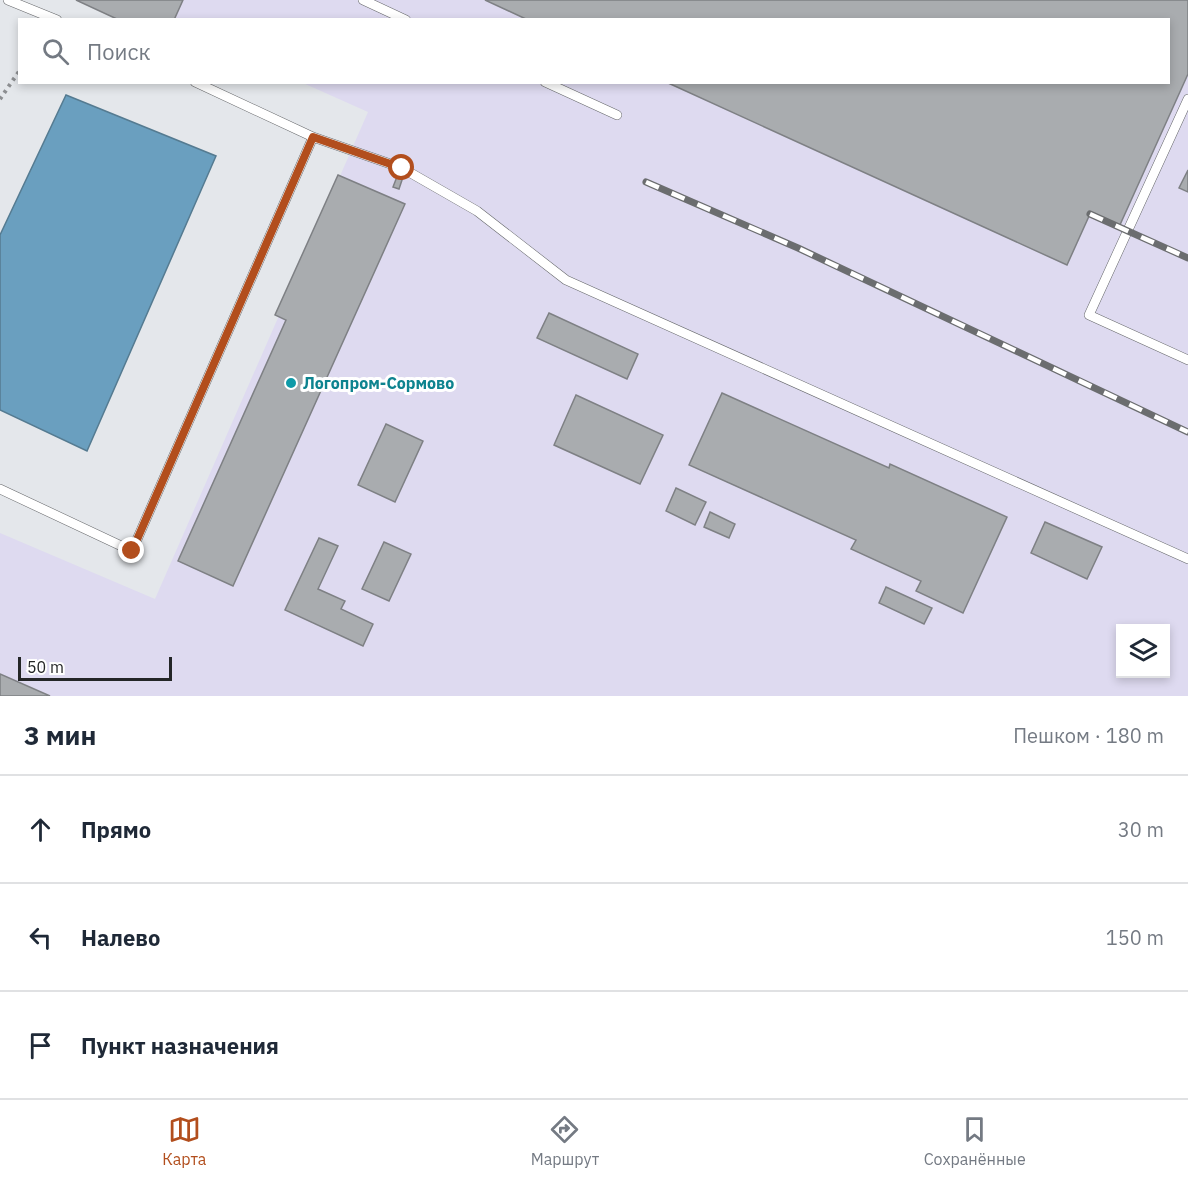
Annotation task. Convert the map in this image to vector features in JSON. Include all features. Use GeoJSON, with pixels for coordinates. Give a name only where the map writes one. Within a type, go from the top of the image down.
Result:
{"type":"FeatureCollection","features":[{"type":"Feature","properties":{"kind":"lane"},"geometry":{"type":"LineString","coordinates":[[8,0],[52,18]]}},
{"type":"Feature","properties":{"kind":"lane"},"geometry":{"type":"LineString","coordinates":[[363,0],[402,18]]}},
{"type":"Feature","properties":{"kind":"lane"},"geometry":{"type":"LineString","coordinates":[[199,84],[313,137],[402,168],[477,211],[566,280],[1188,559]]}},
{"type":"Feature","properties":{"kind":"lane"},"geometry":{"type":"LineString","coordinates":[[549,84],[617,116]]}},
{"type":"Feature","properties":{"kind":"lane"},"geometry":{"type":"LineString","coordinates":[[1188,99],[1089,315],[1188,360]]}},
{"type":"Feature","properties":{"kind":"lane"},"geometry":{"type":"LineString","coordinates":[[0,489],[132,551],[313,137]]}},
{"type":"Feature","properties":{"kind":"path"},"geometry":{"type":"LineString","coordinates":[[0,99],[18,73]]}},
{"type":"Feature","properties":{"kind":"shaded area"},"geometry":{"type":"Polygon","coordinates":[[[122,0],[1188,0],[1188,696],[0,696],[0,533],[155,599],[368,112],[305,84],[1170,84],[1170,18],[161,18],[122,0]]]}},
{"type":"Feature","properties":{"kind":"water"},"geometry":{"type":"Polygon","coordinates":[[[66,95],[216,156],[87,451],[0,410],[0,235],[66,95]]]}},
{"type":"Feature","properties":{"kind":"building"},"geometry":{"type":"Polygon","coordinates":[[[76,0],[183,0],[175,18],[115,18],[76,0]]]}},
{"type":"Feature","properties":{"kind":"building"},"geometry":{"type":"Polygon","coordinates":[[[485,0],[1188,0],[1188,74],[1119,227],[1090,214],[1067,265],[670,84],[1170,84],[1170,18],[524,18],[485,0]]]}},
{"type":"Feature","properties":{"kind":"building"},"geometry":{"type":"Polygon","coordinates":[[[1188,170],[1188,192],[1179,188],[1188,170]]]}},
{"type":"Feature","properties":{"kind":"building"},"geometry":{"type":"Polygon","coordinates":[[[398,174],[403,177],[399,189],[393,187],[398,174]]]}},
{"type":"Feature","properties":{"kind":"building","name":"Логопром-Сормово"},"geometry":{"type":"Polygon","coordinates":[[[338,175],[405,204],[233,586],[178,561],[286,320],[275,315],[338,175]]]}},
{"type":"Feature","properties":{"kind":"building"},"geometry":{"type":"Polygon","coordinates":[[[549,313],[638,354],[627,379],[537,338],[549,313]]]}},
{"type":"Feature","properties":{"kind":"building"},"geometry":{"type":"Polygon","coordinates":[[[722,393],[889,468],[890,464],[1007,517],[963,613],[916,591],[921,581],[851,549],[856,540],[689,465],[722,393]]]}},
{"type":"Feature","properties":{"kind":"building"},"geometry":{"type":"Polygon","coordinates":[[[576,395],[663,435],[640,484],[554,445],[576,395]]]}},
{"type":"Feature","properties":{"kind":"building"},"geometry":{"type":"Polygon","coordinates":[[[386,424],[423,441],[395,502],[358,485],[386,424]]]}},
{"type":"Feature","properties":{"kind":"building"},"geometry":{"type":"Polygon","coordinates":[[[676,488],[706,502],[695,525],[666,511],[676,488]]]}},
{"type":"Feature","properties":{"kind":"building"},"geometry":{"type":"Polygon","coordinates":[[[710,512],[735,524],[729,538],[704,527],[710,512]]]}},
{"type":"Feature","properties":{"kind":"building"},"geometry":{"type":"Polygon","coordinates":[[[1045,522],[1102,547],[1087,579],[1031,553],[1045,522]]]}},
{"type":"Feature","properties":{"kind":"building"},"geometry":{"type":"Polygon","coordinates":[[[319,538],[338,546],[318,589],[345,601],[341,609],[373,624],[363,646],[285,610],[319,538]]]}},
{"type":"Feature","properties":{"kind":"building"},"geometry":{"type":"Polygon","coordinates":[[[384,542],[411,554],[389,601],[362,589],[384,542]]]}},
{"type":"Feature","properties":{"kind":"building"},"geometry":{"type":"Polygon","coordinates":[[[886,587],[932,608],[924,624],[879,603],[886,587]]]}},
{"type":"Feature","properties":{"kind":"building"},"geometry":{"type":"Polygon","coordinates":[[[0,674],[50,696],[0,696],[0,674]]]}},
{"type":"Feature","properties":{"kind":"railway"},"geometry":{"type":"LineString","coordinates":[[646,182],[798,248],[1188,432]]}},
{"type":"Feature","properties":{"kind":"railway"},"geometry":{"type":"LineString","coordinates":[[1090,214],[1188,258]]}},
{"type":"Feature","properties":{"kind":"place","name":"Логопром-Сормово"},"geometry":{"type":"Point","coordinates":[291,383]}},
{"type":"Feature","properties":{"kind":"route"},"geometry":{"type":"LineString","coordinates":[[132,551],[313,137],[402,168]]}}]}
